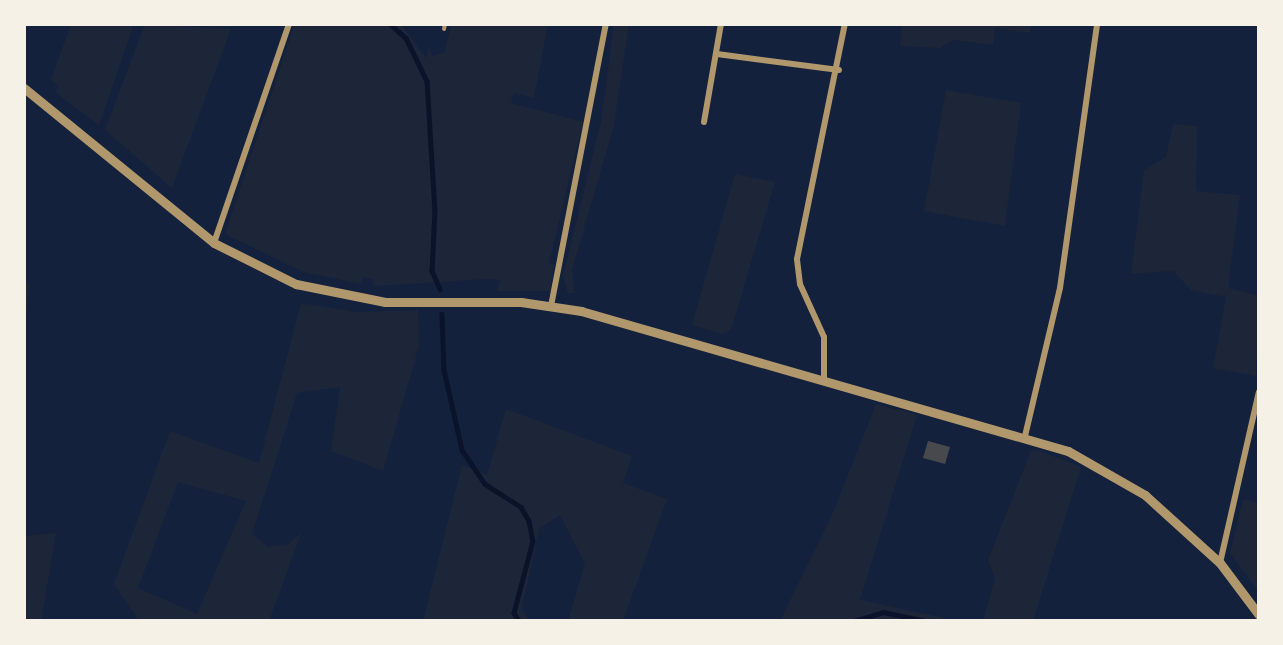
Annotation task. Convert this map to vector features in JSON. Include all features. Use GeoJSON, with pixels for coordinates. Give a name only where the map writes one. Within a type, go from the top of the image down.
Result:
{"type":"FeatureCollection","features":[{"type":"Feature","properties":{"kind":"street"},"geometry":{"type":"LineString","coordinates":[[214,243],[289,24]]}},
{"type":"Feature","properties":{"kind":"street"},"geometry":{"type":"LineString","coordinates":[[551,306],[606,24]]}},
{"type":"Feature","properties":{"kind":"street"},"geometry":{"type":"LineString","coordinates":[[704,122],[721,24]]}},
{"type":"Feature","properties":{"kind":"street"},"geometry":{"type":"LineString","coordinates":[[824,380],[824,337],[800,284],[797,259],[839,70],[845,24]]}},
{"type":"Feature","properties":{"kind":"street"},"geometry":{"type":"LineString","coordinates":[[1025,436],[1060,288],[1097,24]]}},
{"type":"Feature","properties":{"kind":"street"},"geometry":{"type":"LineString","coordinates":[[717,54],[839,70]]}},
{"type":"Feature","properties":{"kind":"street"},"geometry":{"type":"LineString","coordinates":[[24,88],[214,243],[265,272],[346,297],[551,306],[1025,436],[1122,479],[1220,563],[1259,615]]}},
{"type":"Feature","properties":{"kind":"street"},"geometry":{"type":"LineString","coordinates":[[1220,563],[1259,392]]}},
{"type":"Feature","properties":{"kind":"shaded area"},"geometry":{"type":"Polygon","coordinates":[[[71,24],[134,24],[99,125],[56,93],[58,86],[51,80],[71,24]]]}},
{"type":"Feature","properties":{"kind":"shaded area"},"geometry":{"type":"Polygon","coordinates":[[[145,24],[231,29],[172,188],[105,130],[145,24]]]}},
{"type":"Feature","properties":{"kind":"shaded area"},"geometry":{"type":"Polygon","coordinates":[[[295,24],[401,24],[426,58],[429,47],[432,56],[445,52],[451,24],[548,24],[534,98],[514,93],[511,103],[583,122],[549,263],[554,264],[550,291],[497,291],[500,280],[488,279],[374,286],[372,279],[363,277],[361,284],[304,272],[225,234],[295,24]]]}},
{"type":"Feature","properties":{"kind":"shaded area"},"geometry":{"type":"Polygon","coordinates":[[[614,24],[629,24],[614,125],[572,270],[574,293],[568,293],[563,276],[601,122],[614,24]]]}},
{"type":"Feature","properties":{"kind":"shaded area"},"geometry":{"type":"Polygon","coordinates":[[[902,24],[1031,24],[1030,33],[995,28],[993,45],[953,40],[940,48],[900,46],[902,24]]]}},
{"type":"Feature","properties":{"kind":"shaded area"},"geometry":{"type":"Polygon","coordinates":[[[946,90],[1021,103],[1005,226],[924,211],[946,90]]]}},
{"type":"Feature","properties":{"kind":"shaded area"},"geometry":{"type":"Polygon","coordinates":[[[1173,124],[1197,126],[1196,191],[1240,195],[1228,288],[1259,296],[1256,376],[1213,368],[1226,297],[1191,290],[1173,271],[1131,274],[1144,170],[1166,157],[1173,124]]]}},
{"type":"Feature","properties":{"kind":"shaded area"},"geometry":{"type":"Polygon","coordinates":[[[735,174],[775,182],[731,330],[721,334],[692,325],[735,174]]]}},
{"type":"Feature","properties":{"kind":"shaded area"},"geometry":{"type":"Polygon","coordinates":[[[24,277],[30,285],[24,330],[24,277]]]}},
{"type":"Feature","properties":{"kind":"shaded area"},"geometry":{"type":"Polygon","coordinates":[[[301,303],[355,312],[418,310],[419,346],[383,471],[331,451],[340,387],[297,393],[252,534],[268,547],[288,544],[301,533],[269,621],[139,621],[114,584],[170,431],[259,463],[301,303]],[[178,482],[138,588],[197,614],[246,501],[178,482]]]}},
{"type":"Feature","properties":{"kind":"shaded area"},"geometry":{"type":"Polygon","coordinates":[[[876,404],[917,415],[860,600],[958,621],[780,621],[832,515],[876,404]]]}},
{"type":"Feature","properties":{"kind":"shaded area"},"geometry":{"type":"Polygon","coordinates":[[[506,409],[632,456],[623,483],[667,499],[623,621],[568,621],[585,564],[560,515],[539,529],[522,608],[529,621],[423,621],[462,465],[487,475],[506,409]]]}},
{"type":"Feature","properties":{"kind":"shaded area"},"geometry":{"type":"Polygon","coordinates":[[[1037,450],[1081,467],[1033,621],[983,621],[995,578],[988,560],[1031,451],[1037,450]]]}},
{"type":"Feature","properties":{"kind":"shaded area"},"geometry":{"type":"Polygon","coordinates":[[[1243,499],[1259,503],[1259,592],[1230,553],[1243,499]]]}},
{"type":"Feature","properties":{"kind":"shaded area"},"geometry":{"type":"Polygon","coordinates":[[[56,533],[41,621],[24,621],[24,536],[56,533]]]}},
{"type":"Feature","properties":{"kind":"building"},"geometry":{"type":"Polygon","coordinates":[[[928,441],[950,447],[945,464],[923,458],[928,441]]]}},
{"type":"Feature","properties":{"kind":"waterway"},"geometry":{"type":"LineString","coordinates":[[390,24],[406,38],[427,81],[435,210],[432,271],[440,289]]}},
{"type":"Feature","properties":{"kind":"waterway"},"geometry":{"type":"LineString","coordinates":[[442,314],[444,370],[462,450],[485,484],[521,507],[529,521],[533,541],[514,613],[519,621]]}},
{"type":"Feature","properties":{"kind":"waterway"},"geometry":{"type":"LineString","coordinates":[[854,621],[883,612],[926,621]]}}]}
